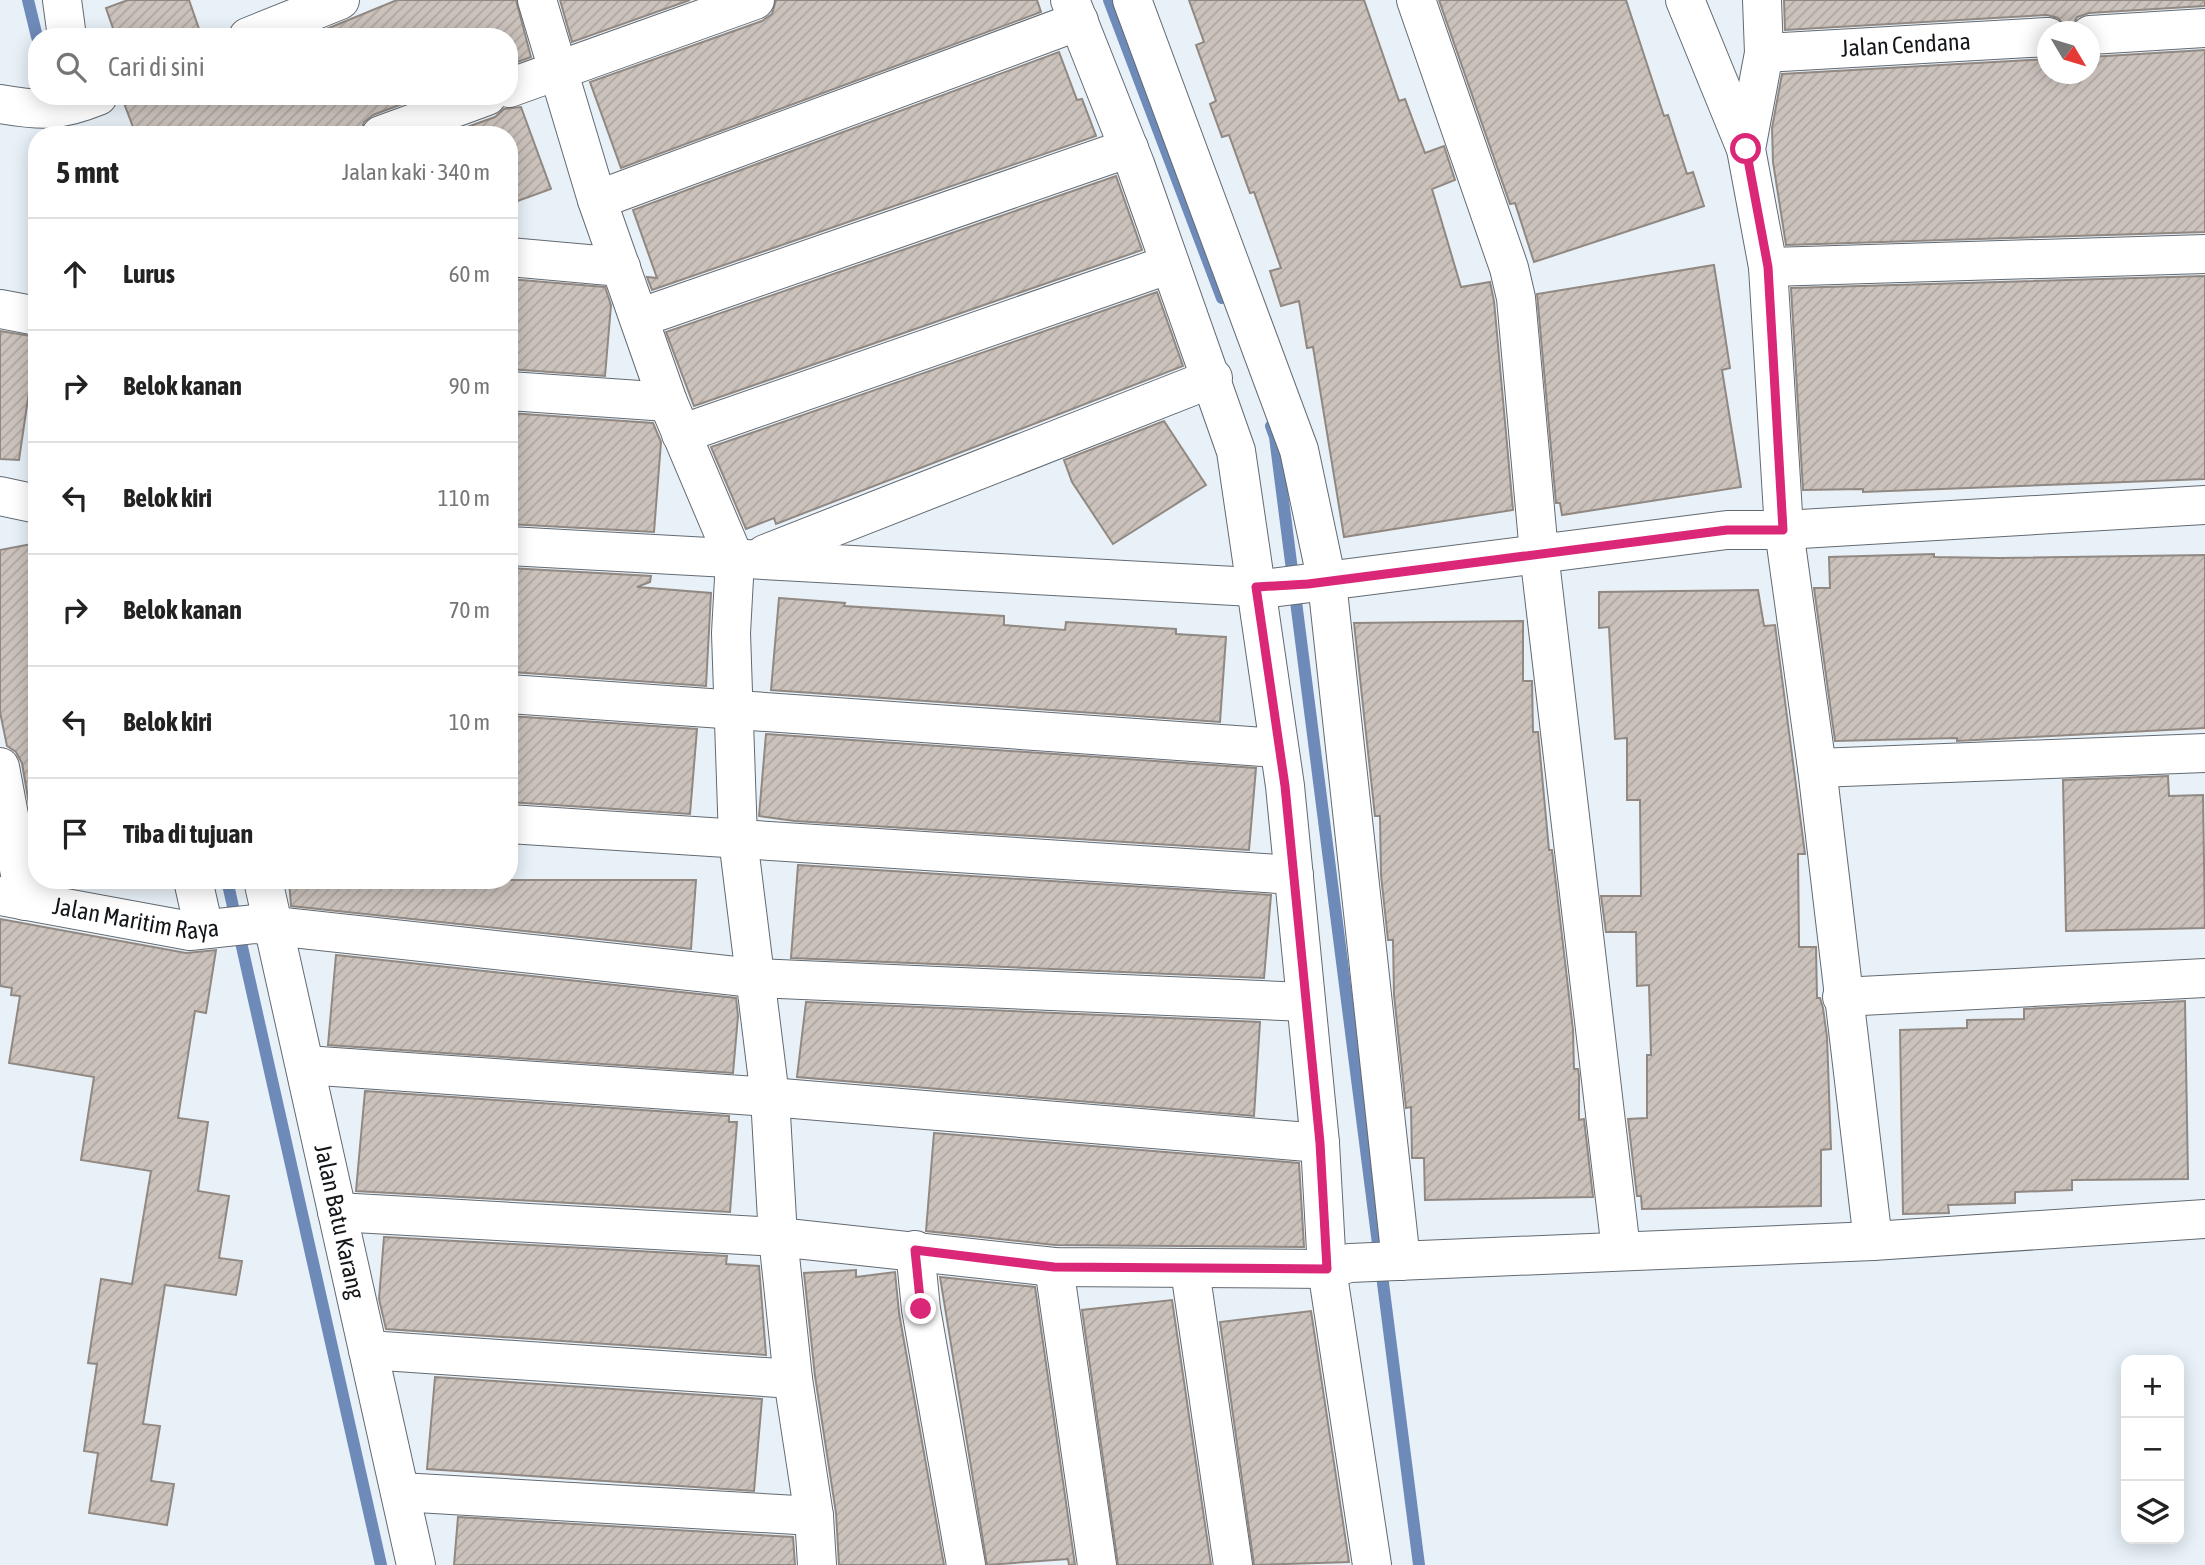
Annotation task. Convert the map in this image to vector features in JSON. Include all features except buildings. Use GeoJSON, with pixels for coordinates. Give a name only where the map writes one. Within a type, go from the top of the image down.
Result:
{"type":"FeatureCollection","features":[{"type":"Feature","properties":{"kind":"street"},"geometry":{"type":"LineString","coordinates":[[62,0],[66,28]]}},
{"type":"Feature","properties":{"kind":"street"},"geometry":{"type":"LineString","coordinates":[[270,28],[340,0]]}},
{"type":"Feature","properties":{"kind":"street"},"geometry":{"type":"LineString","coordinates":[[537,0],[597,200],[675,418],[744,559],[731,633],[738,839],[770,1097],[778,1237],[793,1379],[814,1516],[817,1565]]}},
{"type":"Feature","properties":{"kind":"street"},"geometry":{"type":"LineString","coordinates":[[518,85],[755,0]]}},
{"type":"Feature","properties":{"kind":"street"},"geometry":{"type":"LineString","coordinates":[[1132,0],[1299,450],[1318,583],[1397,1262]]}},
{"type":"Feature","properties":{"kind":"street"},"geometry":{"type":"LineString","coordinates":[[1416,0],[1509,268],[1516,298],[1539,553],[1621,1250]]}},
{"type":"Feature","properties":{"kind":"street"},"geometry":{"type":"LineString","coordinates":[[1685,0],[1746,149],[1768,267],[1783,530],[1817,768],[1842,998],[1873,1241]]}},
{"type":"Feature","properties":{"kind":"street"},"geometry":{"type":"LineString","coordinates":[[1746,149],[1764,54],[1762,0]]}},
{"type":"Feature","properties":{"kind":"street"},"geometry":{"type":"LineString","coordinates":[[597,200],[1075,11],[1129,148],[1213,378],[1236,451],[1264,587],[1278,748],[1294,875],[1320,1143],[1339,1266],[1372,1565]]}},
{"type":"Feature","properties":{"kind":"street"},"geometry":{"type":"LineString","coordinates":[[2100,34],[2205,28]]}},
{"type":"Feature","properties":{"kind":"street","name":"Jalan Cendana"},"geometry":{"type":"LineString","coordinates":[[1764,54],[2037,38]]}},
{"type":"Feature","properties":{"kind":"street"},"geometry":{"type":"LineString","coordinates":[[406,126],[463,105]]}},
{"type":"Feature","properties":{"kind":"street"},"geometry":{"type":"LineString","coordinates":[[639,318],[1129,148]]}},
{"type":"Feature","properties":{"kind":"street"},"geometry":{"type":"LineString","coordinates":[[1768,267],[2205,254]]}},
{"type":"Feature","properties":{"kind":"street"},"geometry":{"type":"LineString","coordinates":[[518,258],[621,267]]}},
{"type":"Feature","properties":{"kind":"street"},"geometry":{"type":"LineString","coordinates":[[518,392],[675,418],[1170,264]]}},
{"type":"Feature","properties":{"kind":"street"},"geometry":{"type":"LineString","coordinates":[[0,309],[28,314]]}},
{"type":"Feature","properties":{"kind":"street"},"geometry":{"type":"LineString","coordinates":[[744,559],[1213,378]]}},
{"type":"Feature","properties":{"kind":"street"},"geometry":{"type":"LineString","coordinates":[[0,496],[28,502]]}},
{"type":"Feature","properties":{"kind":"street"},"geometry":{"type":"LineString","coordinates":[[518,546],[1264,587],[1318,583],[1727,530],[1783,530],[2205,505]]}},
{"type":"Feature","properties":{"kind":"street"},"geometry":{"type":"LineString","coordinates":[[518,695],[1278,748]]}},
{"type":"Feature","properties":{"kind":"street"},"geometry":{"type":"LineString","coordinates":[[1817,768],[2205,753]]}},
{"type":"Feature","properties":{"kind":"street"},"geometry":{"type":"LineString","coordinates":[[0,767],[12,899]]}},
{"type":"Feature","properties":{"kind":"street"},"geometry":{"type":"LineString","coordinates":[[518,825],[1294,875]]}},
{"type":"Feature","properties":{"kind":"street"},"geometry":{"type":"LineString","coordinates":[[196,889],[209,928]]}},
{"type":"Feature","properties":{"kind":"street","name":"Jalan Batu Karang"},"geometry":{"type":"LineString","coordinates":[[264,889],[269,916],[265,925],[305,1065],[416,1565]]}},
{"type":"Feature","properties":{"kind":"street","name":"Jalan Maritim Raya"},"geometry":{"type":"LineString","coordinates":[[12,899],[190,932],[209,928],[265,925],[754,978],[1306,1002]]}},
{"type":"Feature","properties":{"kind":"street"},"geometry":{"type":"LineString","coordinates":[[1842,998],[2205,978]]}},
{"type":"Feature","properties":{"kind":"street"},"geometry":{"type":"LineString","coordinates":[[305,1065],[770,1097],[1320,1143]]}},
{"type":"Feature","properties":{"kind":"street"},"geometry":{"type":"LineString","coordinates":[[337,1212],[778,1237],[1054,1267],[1190,1270],[1339,1266],[1621,1250],[1873,1241],[2205,1219]]}},
{"type":"Feature","properties":{"kind":"street"},"geometry":{"type":"LineString","coordinates":[[915,1250],[921,1309],[966,1565]]}},
{"type":"Feature","properties":{"kind":"street"},"geometry":{"type":"LineString","coordinates":[[1054,1267],[1097,1565]]}},
{"type":"Feature","properties":{"kind":"street"},"geometry":{"type":"LineString","coordinates":[[1190,1270],[1233,1565]]}},
{"type":"Feature","properties":{"kind":"street"},"geometry":{"type":"LineString","coordinates":[[369,1350],[793,1379]]}},
{"type":"Feature","properties":{"kind":"street"},"geometry":{"type":"LineString","coordinates":[[400,1492],[814,1516]]}},
{"type":"Feature","properties":{"kind":"waterway"},"geometry":{"type":"LineString","coordinates":[[28,0],[35,28]]}},
{"type":"Feature","properties":{"kind":"waterway"},"geometry":{"type":"LineString","coordinates":[[1109,0],[1222,298]]}},
{"type":"Feature","properties":{"kind":"waterway"},"geometry":{"type":"LineString","coordinates":[[54,114],[57,126]]}},
{"type":"Feature","properties":{"kind":"waterway"},"geometry":{"type":"LineString","coordinates":[[1271,426],[1275,437],[1419,1565]]}},
{"type":"Feature","properties":{"kind":"waterway"},"geometry":{"type":"LineString","coordinates":[[229,889],[381,1565]]}},
{"type":"Feature","properties":{"kind":"route"},"geometry":{"type":"LineString","coordinates":[[921,1309],[915,1250],[1054,1267],[1327,1269],[1320,1143],[1285,786],[1256,587],[1308,584],[1727,530],[1783,530],[1768,267],[1746,149]]}}]}
